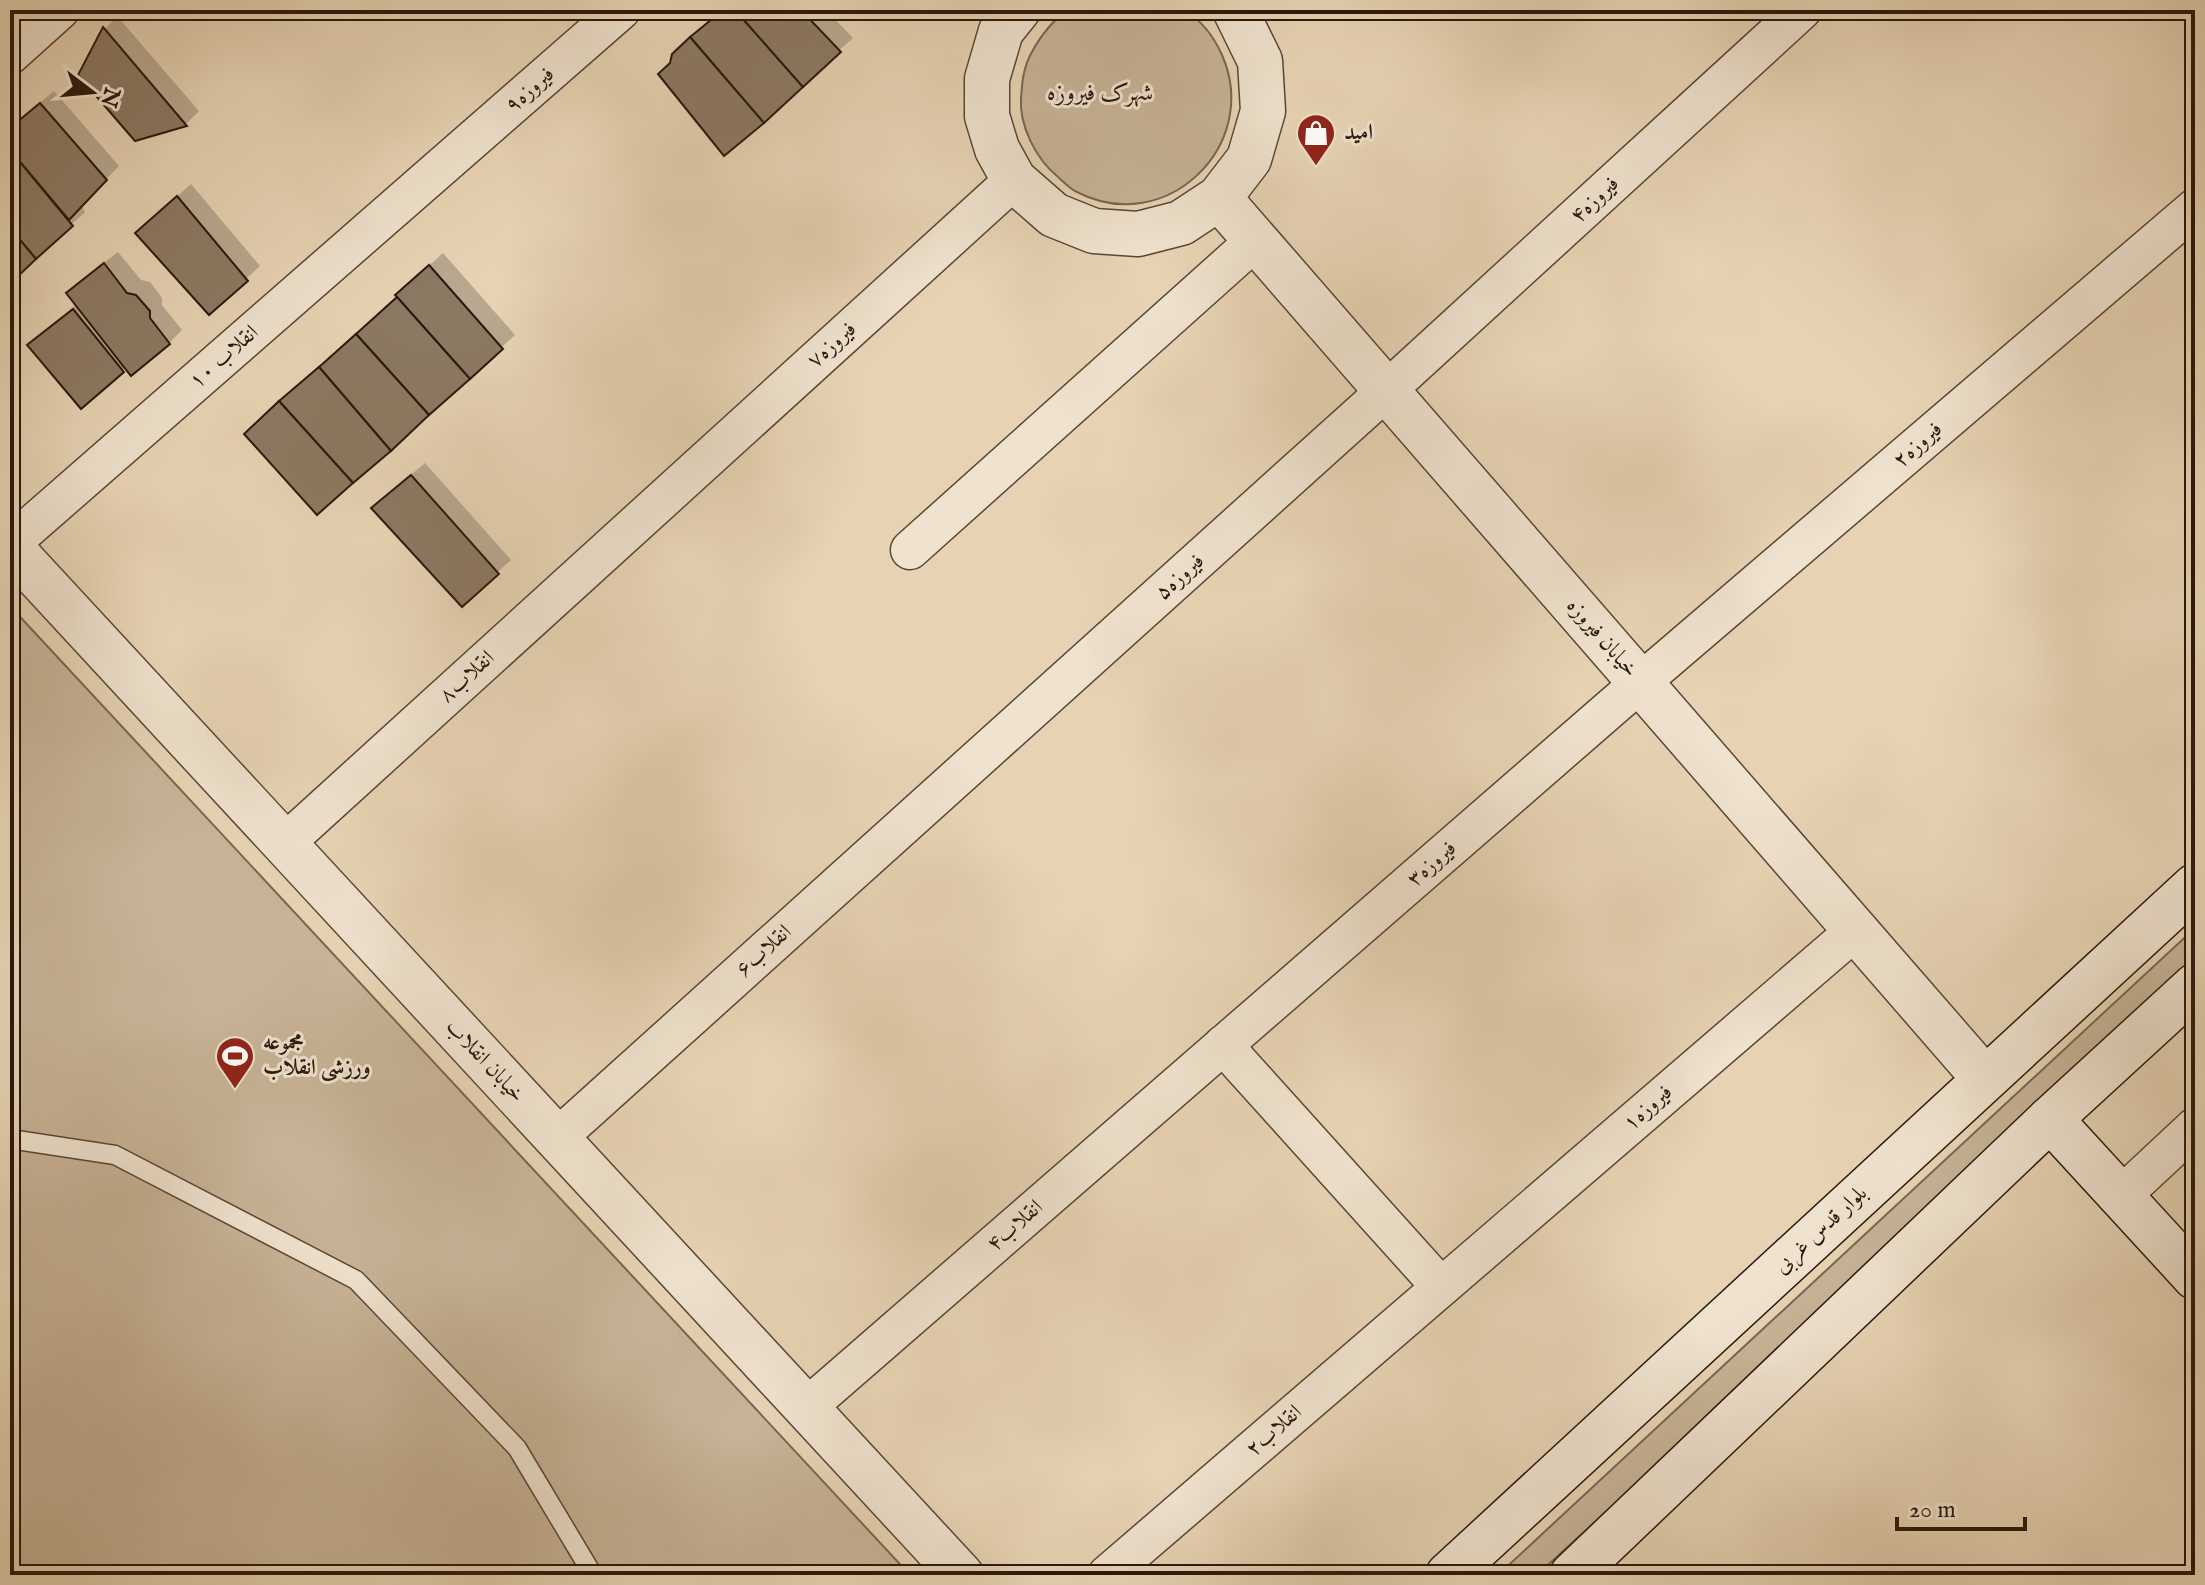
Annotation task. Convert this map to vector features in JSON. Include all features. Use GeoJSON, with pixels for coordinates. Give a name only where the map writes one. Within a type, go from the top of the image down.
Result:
{"type":"FeatureCollection","features":[{"type":"Feature","properties":{"kind":"street"},"geometry":{"type":"LineString","coordinates":[[10,55],[60,10]]}},
{"type":"Feature","properties":{"kind":"street","name":"فیروزه۹"},"geometry":{"type":"LineString","coordinates":[[438,170],[621,10]]}},
{"type":"Feature","properties":{"kind":"street"},"geometry":{"type":"LineString","coordinates":[[1018,10],[1001,31],[987,79],[987,116],[997,149],[1014,180],[1054,215],[1094,231],[1138,234],[1181,223],[1219,198],[1249,159],[1263,111],[1260,61],[1235,10]]}},
{"type":"Feature","properties":{"kind":"street","name":"فیروزه۴"},"geometry":{"type":"LineString","coordinates":[[1387,390],[1802,10]]}},
{"type":"Feature","properties":{"kind":"street","name":"انقلاب ۱۰"},"geometry":{"type":"LineString","coordinates":[[10,545],[438,170]]}},
{"type":"Feature","properties":{"kind":"street","name":"فیروزه۷"},"geometry":{"type":"LineString","coordinates":[[650,511],[1014,180]]}},
{"type":"Feature","properties":{"kind":"street","name":"خیابان فیروزه"},"geometry":{"type":"LineString","coordinates":[[1219,198],[1985,1079]]}},
{"type":"Feature","properties":{"kind":"street","name":"فیروزه۲"},"geometry":{"type":"LineString","coordinates":[[1641,682],[2195,208]]}},
{"type":"Feature","properties":{"kind":"street"},"geometry":{"type":"LineString","coordinates":[[910,550],[1256,240]]}},
{"type":"Feature","properties":{"kind":"street","name":"فیروزه۵"},"geometry":{"type":"LineString","coordinates":[[972,764],[1387,390]]}},
{"type":"Feature","properties":{"kind":"street","name":"انقلاب۸"},"geometry":{"type":"LineString","coordinates":[[285,843],[650,511]]}},
{"type":"Feature","properties":{"kind":"street","name":"خیابان انقلاب"},"geometry":{"type":"LineString","coordinates":[[10,545],[961,1575]]}},
{"type":"Feature","properties":{"kind":"street","name":"فیروزه۳"},"geometry":{"type":"LineString","coordinates":[[1223,1045],[1641,682]]}},
{"type":"Feature","properties":{"kind":"street","name":"انقلاب۶"},"geometry":{"type":"LineString","coordinates":[[557,1138],[972,764]]}},
{"type":"Feature","properties":{"kind":"street","name":"بلوار قدس غربی"},"geometry":{"type":"LineString","coordinates":[[1448,1575],[2195,886]]}},
{"type":"Feature","properties":{"kind":"street","name":"فیروزه۱"},"geometry":{"type":"LineString","coordinates":[[1441,1287],[1856,930]]}},
{"type":"Feature","properties":{"kind":"street"},"geometry":{"type":"LineString","coordinates":[[1572,1575],[2050,1119],[2195,986]]}},
{"type":"Feature","properties":{"kind":"street"},"geometry":{"type":"LineString","coordinates":[[1223,1045],[1441,1287]]}},
{"type":"Feature","properties":{"kind":"street","name":"انقلاب۴"},"geometry":{"type":"LineString","coordinates":[[806,1408],[1223,1045]]}},
{"type":"Feature","properties":{"kind":"street"},"geometry":{"type":"LineString","coordinates":[[2050,1119],[2195,1277]]}},
{"type":"Feature","properties":{"kind":"street"},"geometry":{"type":"LineString","coordinates":[[2120,1197],[2195,1127]]}},
{"type":"Feature","properties":{"kind":"street","name":"انقلاب۲"},"geometry":{"type":"LineString","coordinates":[[1107,1575],[1441,1287]]}},
{"type":"Feature","properties":{"kind":"lane"},"geometry":{"type":"LineString","coordinates":[[10,1139],[115,1155],[356,1280],[517,1448],[593,1575]]}},
{"type":"Feature","properties":{"kind":"shaded area"},"geometry":{"type":"Polygon","coordinates":[[[1069,10],[1184,10],[1201,24],[1219,48],[1231,89],[1229,121],[1217,150],[1198,175],[1172,193],[1142,203],[1110,203],[1077,192],[1050,170],[1030,141],[1021,108],[1024,73],[1041,37],[1069,10]]]}},
{"type":"Feature","properties":{"kind":"shaded area","name":"مجموعه ورزشی انقلاب"},"geometry":{"type":"Polygon","coordinates":[[[10,606],[910,1575],[10,1575],[10,606]]]}},
{"type":"Feature","properties":{"kind":"shaded area"},"geometry":{"type":"Polygon","coordinates":[[[2195,928],[2195,961],[1647,1474],[1537,1575],[1498,1575],[2195,928]]]}},
{"type":"Feature","properties":{"kind":"building"},"geometry":{"type":"Polygon","coordinates":[[[723,10],[735,10],[803,87],[764,123],[690,37],[723,10]]]}},
{"type":"Feature","properties":{"kind":"building"},"geometry":{"type":"Polygon","coordinates":[[[735,10],[801,10],[841,52],[803,87],[735,10]]]}},
{"type":"Feature","properties":{"kind":"building"},"geometry":{"type":"Polygon","coordinates":[[[103,27],[187,126],[135,141],[78,75],[103,27]]]}},
{"type":"Feature","properties":{"kind":"building"},"geometry":{"type":"Polygon","coordinates":[[[690,37],[764,123],[724,156],[658,74],[670,63],[672,54],[690,37]]]}},
{"type":"Feature","properties":{"kind":"building"},"geometry":{"type":"Polygon","coordinates":[[[40,103],[107,180],[69,220],[10,150],[10,128],[40,103]]]}},
{"type":"Feature","properties":{"kind":"building"},"geometry":{"type":"Polygon","coordinates":[[[10,150],[73,226],[36,259],[10,228],[10,150]]]}},
{"type":"Feature","properties":{"kind":"building"},"geometry":{"type":"Polygon","coordinates":[[[177,196],[248,281],[209,315],[135,233],[177,196]]]}},
{"type":"Feature","properties":{"kind":"building"},"geometry":{"type":"Polygon","coordinates":[[[10,228],[36,259],[10,284],[10,228]]]}},
{"type":"Feature","properties":{"kind":"building"},"geometry":{"type":"Polygon","coordinates":[[[104,263],[127,293],[136,295],[150,311],[150,318],[170,344],[131,376],[66,293],[104,263]]]}},
{"type":"Feature","properties":{"kind":"building"},"geometry":{"type":"Polygon","coordinates":[[[429,265],[503,349],[470,379],[395,295],[429,265]]]}},
{"type":"Feature","properties":{"kind":"building"},"geometry":{"type":"Polygon","coordinates":[[[397,297],[470,379],[429,415],[356,334],[397,297]]]}},
{"type":"Feature","properties":{"kind":"building"},"geometry":{"type":"Polygon","coordinates":[[[73,309],[124,372],[81,409],[27,345],[73,309]]]}},
{"type":"Feature","properties":{"kind":"building"},"geometry":{"type":"Polygon","coordinates":[[[356,334],[429,415],[391,451],[319,367],[356,334]]]}},
{"type":"Feature","properties":{"kind":"building"},"geometry":{"type":"Polygon","coordinates":[[[319,367],[391,451],[353,483],[279,401],[319,367]]]}},
{"type":"Feature","properties":{"kind":"building"},"geometry":{"type":"Polygon","coordinates":[[[279,401],[353,483],[317,515],[244,434],[279,401]]]}},
{"type":"Feature","properties":{"kind":"building"},"geometry":{"type":"Polygon","coordinates":[[[411,475],[499,574],[462,607],[371,508],[411,475]]]}},
{"type":"Feature","properties":{"kind":"place","name":"امید"},"geometry":{"type":"Point","coordinates":[1316,167]}},
{"type":"Feature","properties":{"kind":"place","name":"مجموعه ورزشی انقلاب"},"geometry":{"type":"Point","coordinates":[235,1090]}},
{"type":"Feature","properties":{"kind":"district","name":"شهرک فیروزه"},"geometry":{"type":"Point","coordinates":[1100,93]}}]}
